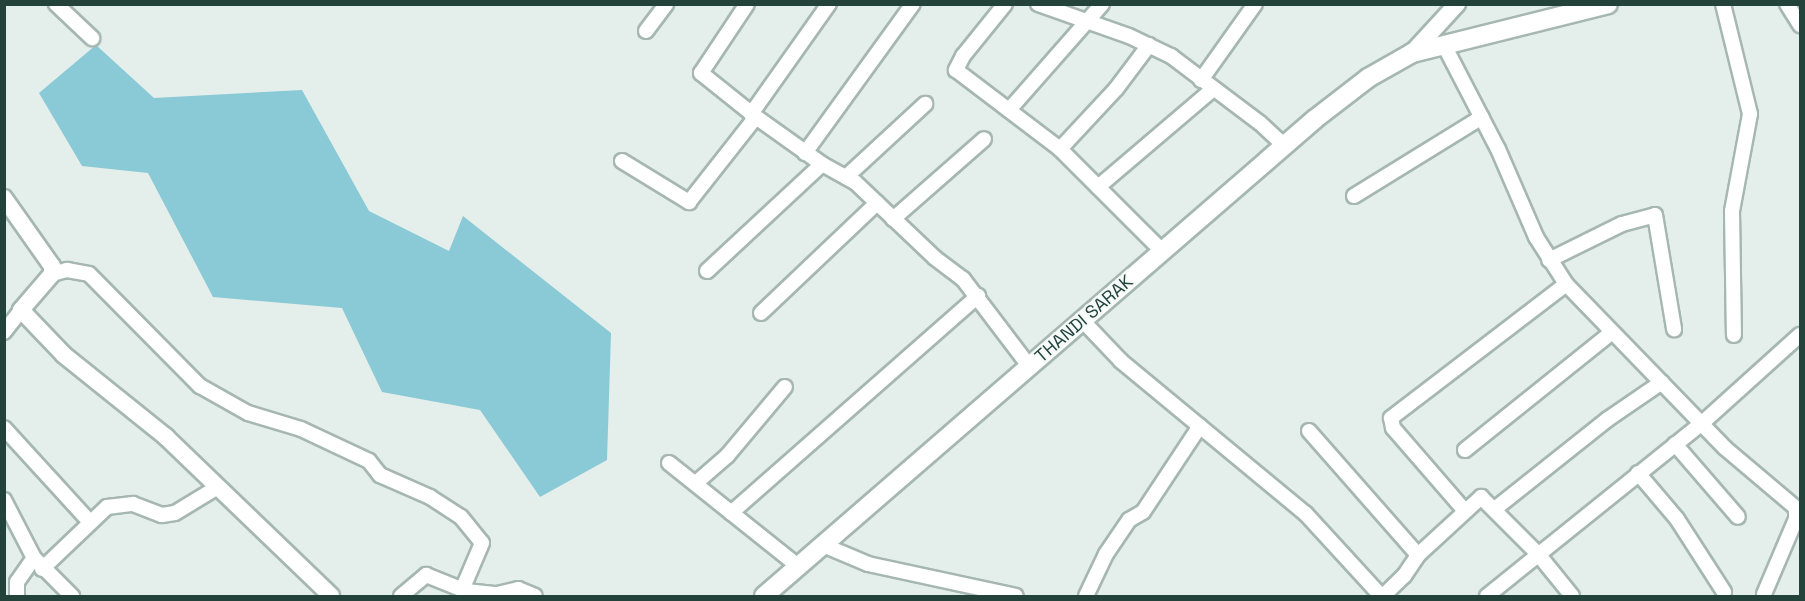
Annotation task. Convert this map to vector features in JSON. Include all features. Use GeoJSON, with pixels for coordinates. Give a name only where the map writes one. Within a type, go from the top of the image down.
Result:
{"type":"FeatureCollection","features":[{"type":"Feature","properties":{"kind":"main road","name":"THANDI SARAK"},"geometry":{"type":"LineString","coordinates":[[764,597],[1162,251],[1368,78],[1412,53],[1608,4]]}},
{"type":"Feature","properties":{"kind":"street"},"geometry":{"type":"LineString","coordinates":[[56,4],[92,38]]}},
{"type":"Feature","properties":{"kind":"street"},"geometry":{"type":"LineString","coordinates":[[646,31],[666,4]]}},
{"type":"Feature","properties":{"kind":"street"},"geometry":{"type":"LineString","coordinates":[[747,4],[701,73],[753,116],[822,165],[846,177],[877,203],[978,296],[1029,366]]}},
{"type":"Feature","properties":{"kind":"street"},"geometry":{"type":"LineString","coordinates":[[622,161],[689,202],[753,116],[829,4]]}},
{"type":"Feature","properties":{"kind":"street"},"geometry":{"type":"LineString","coordinates":[[805,153],[912,4]]}},
{"type":"Feature","properties":{"kind":"street"},"geometry":{"type":"LineString","coordinates":[[1005,4],[963,56],[956,70],[1060,149],[1162,251]]}},
{"type":"Feature","properties":{"kind":"street"},"geometry":{"type":"LineString","coordinates":[[1038,4],[1149,45],[1260,123],[1285,146]]}},
{"type":"Feature","properties":{"kind":"street"},"geometry":{"type":"LineString","coordinates":[[1009,110],[1102,4]]}},
{"type":"Feature","properties":{"kind":"street"},"geometry":{"type":"LineString","coordinates":[[1201,80],[1255,4]]}},
{"type":"Feature","properties":{"kind":"street"},"geometry":{"type":"LineString","coordinates":[[1412,53],[1457,4]]}},
{"type":"Feature","properties":{"kind":"street"},"geometry":{"type":"LineString","coordinates":[[1724,4],[1750,114],[1732,211],[1734,335]]}},
{"type":"Feature","properties":{"kind":"street"},"geometry":{"type":"LineString","coordinates":[[1787,4],[1800,25]]}},
{"type":"Feature","properties":{"kind":"street"},"geometry":{"type":"LineString","coordinates":[[1060,149],[1116,89],[1149,45]]}},
{"type":"Feature","properties":{"kind":"street"},"geometry":{"type":"LineString","coordinates":[[1444,45],[1482,117],[1549,260],[1566,284],[1701,424],[1796,508],[1796,519],[1764,594]]}},
{"type":"Feature","properties":{"kind":"street"},"geometry":{"type":"LineString","coordinates":[[1098,187],[1213,89]]}},
{"type":"Feature","properties":{"kind":"street"},"geometry":{"type":"LineString","coordinates":[[846,177],[925,104]]}},
{"type":"Feature","properties":{"kind":"street"},"geometry":{"type":"LineString","coordinates":[[1354,196],[1482,117]]}},
{"type":"Feature","properties":{"kind":"street"},"geometry":{"type":"LineString","coordinates":[[893,219],[984,139]]}},
{"type":"Feature","properties":{"kind":"street"},"geometry":{"type":"LineString","coordinates":[[707,271],[822,165]]}},
{"type":"Feature","properties":{"kind":"street"},"geometry":{"type":"LineString","coordinates":[[4,198],[48,257],[52,274]]}},
{"type":"Feature","properties":{"kind":"street"},"geometry":{"type":"LineString","coordinates":[[761,312],[877,203]]}},
{"type":"Feature","properties":{"kind":"street"},"geometry":{"type":"LineString","coordinates":[[1549,260],[1622,224],[1655,215],[1674,329]]}},
{"type":"Feature","properties":{"kind":"street"},"geometry":{"type":"LineString","coordinates":[[4,332],[52,274],[82,270],[89,274],[200,386],[248,412],[301,429],[369,461],[380,475],[430,497],[461,517],[482,543],[462,590]]}},
{"type":"Feature","properties":{"kind":"street"},"geometry":{"type":"LineString","coordinates":[[1465,511],[1393,428],[1391,418],[1566,284]]}},
{"type":"Feature","properties":{"kind":"street"},"geometry":{"type":"LineString","coordinates":[[731,513],[978,296]]}},
{"type":"Feature","properties":{"kind":"street"},"geometry":{"type":"LineString","coordinates":[[21,310],[64,355],[166,437],[331,597]]}},
{"type":"Feature","properties":{"kind":"street"},"geometry":{"type":"LineString","coordinates":[[1082,320],[1121,361],[1305,513],[1382,597],[1404,576],[1418,555],[1481,497],[1496,508],[1538,554],[1572,597]]}},
{"type":"Feature","properties":{"kind":"street"},"geometry":{"type":"LineString","coordinates":[[1465,450],[1611,333]]}},
{"type":"Feature","properties":{"kind":"street"},"geometry":{"type":"LineString","coordinates":[[1486,597],[1701,424],[1800,335]]}},
{"type":"Feature","properties":{"kind":"street"},"geometry":{"type":"LineString","coordinates":[[1496,508],[1608,419],[1662,382]]}},
{"type":"Feature","properties":{"kind":"street"},"geometry":{"type":"LineString","coordinates":[[697,482],[727,456],[785,387]]}},
{"type":"Feature","properties":{"kind":"street"},"geometry":{"type":"LineString","coordinates":[[1086,597],[1106,554],[1129,519],[1143,512],[1200,426]]}},
{"type":"Feature","properties":{"kind":"street"},"geometry":{"type":"LineString","coordinates":[[4,428],[89,521]]}},
{"type":"Feature","properties":{"kind":"street"},"geometry":{"type":"LineString","coordinates":[[1309,431],[1418,555]]}},
{"type":"Feature","properties":{"kind":"street"},"geometry":{"type":"LineString","coordinates":[[1675,444],[1738,517]]}},
{"type":"Feature","properties":{"kind":"street"},"geometry":{"type":"LineString","coordinates":[[669,463],[697,482],[731,513],[798,566]]}},
{"type":"Feature","properties":{"kind":"street"},"geometry":{"type":"LineString","coordinates":[[1638,473],[1677,519],[1724,592]]}},
{"type":"Feature","properties":{"kind":"street"},"geometry":{"type":"LineString","coordinates":[[17,597],[17,582],[89,521],[118,504],[133,504],[162,515],[175,513],[218,487]]}},
{"type":"Feature","properties":{"kind":"street"},"geometry":{"type":"LineString","coordinates":[[4,500],[38,563],[72,597]]}},
{"type":"Feature","properties":{"kind":"street"},"geometry":{"type":"LineString","coordinates":[[823,545],[868,564],[1016,597]]}},
{"type":"Feature","properties":{"kind":"street"},"geometry":{"type":"LineString","coordinates":[[401,597],[426,575],[462,590],[497,594],[518,589],[535,597]]}},
{"type":"Feature","properties":{"kind":"water"},"geometry":{"type":"Polygon","coordinates":[[[96,45],[154,98],[302,90],[369,211],[449,251],[463,216],[611,333],[607,460],[540,497],[480,410],[382,392],[342,308],[213,297],[148,173],[82,166],[39,93],[96,45]]]}}]}
